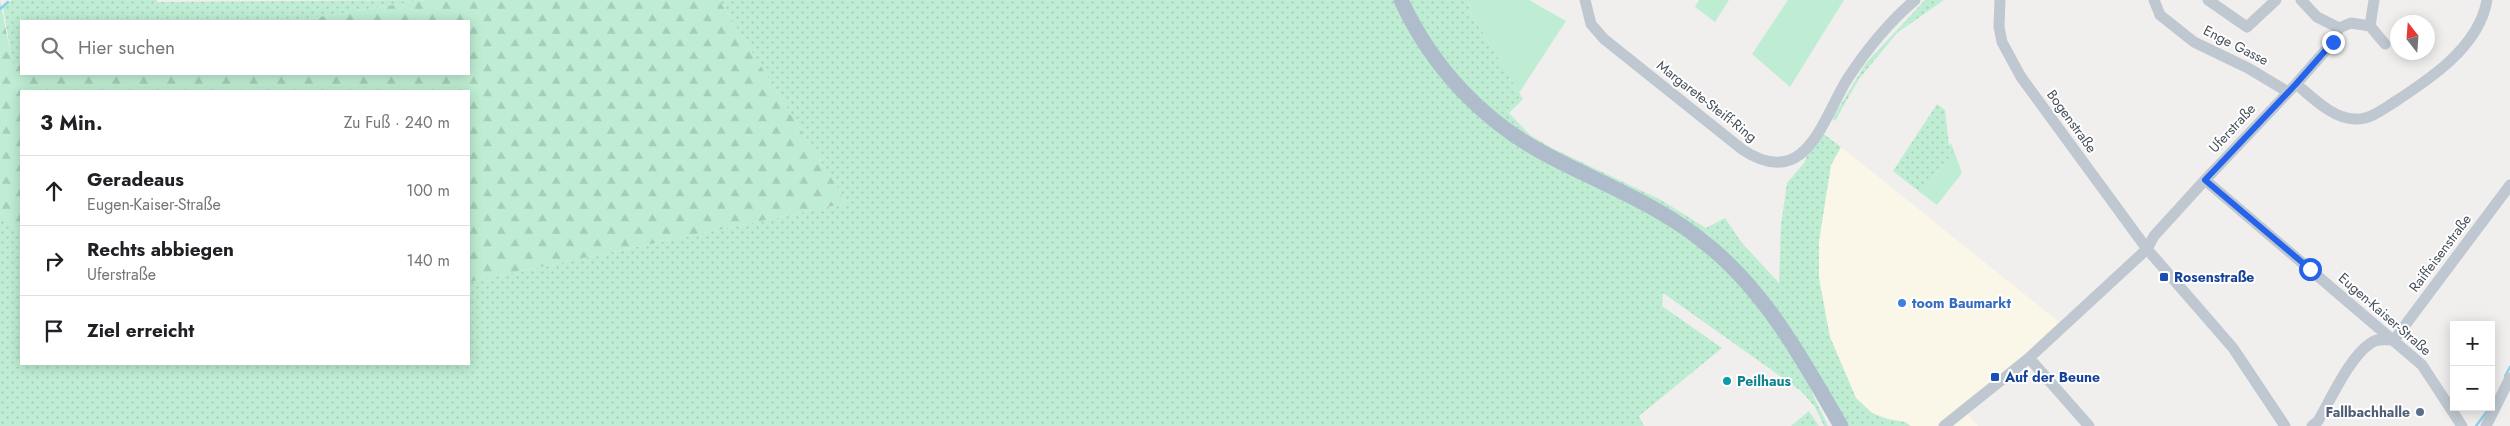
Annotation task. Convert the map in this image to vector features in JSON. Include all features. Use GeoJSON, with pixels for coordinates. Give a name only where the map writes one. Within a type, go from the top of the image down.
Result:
{"type":"FeatureCollection","features":[{"type":"Feature","properties":{"kind":"main road"},"geometry":{"type":"LineString","coordinates":[[1401,0],[1419,34],[1447,74],[1477,106],[1498,123],[1520,140],[1550,157],[1658,209],[1711,247],[1757,294],[1787,335],[1841,426]]}},
{"type":"Feature","properties":{"kind":"street","name":"Margarete-Steiff-Ring"},"geometry":{"type":"LineString","coordinates":[[1585,0],[1591,24],[1604,39],[1743,150],[1761,159],[1779,161],[1798,156],[1814,142],[1844,84],[1865,54],[1891,23],[1915,0]]}},
{"type":"Feature","properties":{"kind":"street","name":"Bogenstraße"},"geometry":{"type":"LineString","coordinates":[[2000,0],[1999,27],[2002,42],[2021,77],[2147,249]]}},
{"type":"Feature","properties":{"kind":"street","name":"Enge Gasse"},"geometry":{"type":"LineString","coordinates":[[2154,0],[2160,15],[2194,42],[2315,99],[2345,117],[2360,119],[2374,115],[2428,80],[2451,60],[2478,25],[2486,0]]}},
{"type":"Feature","properties":{"kind":"street"},"geometry":{"type":"LineString","coordinates":[[2208,0],[2247,27],[2276,0]]}},
{"type":"Feature","properties":{"kind":"street"},"geometry":{"type":"LineString","coordinates":[[2301,0],[2317,17],[2339,28],[2351,23],[2370,26],[2386,44]]}},
{"type":"Feature","properties":{"kind":"street"},"geometry":{"type":"LineString","coordinates":[[2370,26],[2374,0]]}},
{"type":"Feature","properties":{"kind":"street","name":"Uferstraße"},"geometry":{"type":"LineString","coordinates":[[2147,249],[2154,236],[2333,42],[2339,28]]}},
{"type":"Feature","properties":{"kind":"street","name":"Eugen-Kaiser-Straße"},"geometry":{"type":"LineString","coordinates":[[2205,180],[2422,365],[2462,426]]}},
{"type":"Feature","properties":{"kind":"street","name":"Raiffeisenstraße"},"geometry":{"type":"LineString","coordinates":[[2394,340],[2510,185]]}},
{"type":"Feature","properties":{"kind":"street"},"geometry":{"type":"LineString","coordinates":[[1944,426],[2029,358],[2147,249],[2233,348],[2285,426]]}},
{"type":"Feature","properties":{"kind":"street"},"geometry":{"type":"LineString","coordinates":[[2312,426],[2318,421],[2355,359],[2371,342],[2382,339],[2394,340]]}},
{"type":"Feature","properties":{"kind":"street"},"geometry":{"type":"LineString","coordinates":[[2029,358],[2090,426]]}},
{"type":"Feature","properties":{"kind":"street"},"geometry":{"type":"LineString","coordinates":[[2486,426],[2510,378]]}},
{"type":"Feature","properties":{"kind":"street"},"geometry":{"type":"LineString","coordinates":[[1824,397],[1832,426]]}},
{"type":"Feature","properties":{"kind":"shaded area"},"geometry":{"type":"Polygon","coordinates":[[[1841,147],[2059,322],[1964,410],[1978,426],[1911,426],[1872,413],[1856,398],[1830,337],[1819,278],[1819,241],[1831,165],[1841,147]]]}},
{"type":"Feature","properties":{"kind":"green space"},"geometry":{"type":"Polygon","coordinates":[[[0,0],[13,66],[20,65],[20,75],[470,75],[470,20],[299,20],[425,0],[719,0],[847,203],[470,282],[470,90],[20,90],[20,233],[0,213],[0,0]]]}},
{"type":"Feature","properties":{"kind":"green space"},"geometry":{"type":"Polygon","coordinates":[[[12,0],[157,0],[157,2],[425,0],[299,20],[20,20],[20,65],[13,66],[3,7],[12,0]]]}},
{"type":"Feature","properties":{"kind":"green space"},"geometry":{"type":"Polygon","coordinates":[[[719,0],[1396,0],[1458,94],[1655,213],[1707,251],[1754,297],[1810,383],[1812,393],[1828,426],[1824,426],[1815,407],[1801,391],[1663,293],[1662,306],[1722,348],[1639,416],[1644,426],[0,426],[0,213],[20,233],[20,365],[470,365],[470,282],[847,203],[719,0]]]}},
{"type":"Feature","properties":{"kind":"green space"},"geometry":{"type":"Polygon","coordinates":[[[1406,0],[1468,0],[1470,11],[1523,99],[1509,113],[1530,135],[1552,148],[1661,200],[1706,228],[1725,218],[1742,243],[1779,283],[1781,225],[1787,183],[1804,163],[1817,129],[1841,147],[1831,165],[1819,241],[1819,278],[1830,337],[1856,398],[1872,413],[1887,419],[1905,422],[1911,426],[1849,426],[1719,247],[1557,156],[1484,105],[1438,55],[1406,0]]]}},
{"type":"Feature","properties":{"kind":"green space"},"geometry":{"type":"Polygon","coordinates":[[[1468,0],[1529,0],[1566,21],[1519,93],[1470,11],[1468,0]]]}},
{"type":"Feature","properties":{"kind":"green space"},"geometry":{"type":"Polygon","coordinates":[[[1699,0],[1729,0],[1715,22],[1695,7],[1699,0]]]}},
{"type":"Feature","properties":{"kind":"green space"},"geometry":{"type":"Polygon","coordinates":[[[1788,0],[1844,0],[1790,87],[1752,54],[1788,0]]]}},
{"type":"Feature","properties":{"kind":"green space"},"geometry":{"type":"Polygon","coordinates":[[[1925,0],[1944,0],[1897,33],[1859,79],[1835,121],[1832,119],[1866,63],[1925,0]]]}},
{"type":"Feature","properties":{"kind":"green space"},"geometry":{"type":"Polygon","coordinates":[[[1937,104],[1945,110],[1949,146],[1951,143],[1954,151],[1921,193],[1893,171],[1937,104]]]}},
{"type":"Feature","properties":{"kind":"green space"},"geometry":{"type":"Polygon","coordinates":[[[1954,151],[1962,173],[1937,205],[1921,193],[1954,151]]]}},
{"type":"Feature","properties":{"kind":"green space"},"geometry":{"type":"Polygon","coordinates":[[[1809,411],[1819,426],[1791,426],[1809,411]]]}},
{"type":"Feature","properties":{"kind":"waterway"},"geometry":{"type":"LineString","coordinates":[[0,9],[8,2]]}},
{"type":"Feature","properties":{"kind":"waterway"},"geometry":{"type":"LineString","coordinates":[[2505,376],[2510,367]]}},
{"type":"Feature","properties":{"kind":"waterway"},"geometry":{"type":"LineString","coordinates":[[2476,426],[2487,411]]}},
{"type":"Feature","properties":{"kind":"place","name":"Rosenstraße"},"geometry":{"type":"Point","coordinates":[2164,277]}},
{"type":"Feature","properties":{"kind":"place","name":"toom Baumarkt"},"geometry":{"type":"Point","coordinates":[1902,303]}},
{"type":"Feature","properties":{"kind":"place","name":"Auf der Beune"},"geometry":{"type":"Point","coordinates":[1995,377]}},
{"type":"Feature","properties":{"kind":"place","name":"Peilhaus"},"geometry":{"type":"Point","coordinates":[1727,381]}},
{"type":"Feature","properties":{"kind":"place","name":"Fallbachhalle"},"geometry":{"type":"Point","coordinates":[2420,412]}},
{"type":"Feature","properties":{"kind":"route"},"geometry":{"type":"LineString","coordinates":[[2310,269],[2205,180],[2333,42]]}}]}
